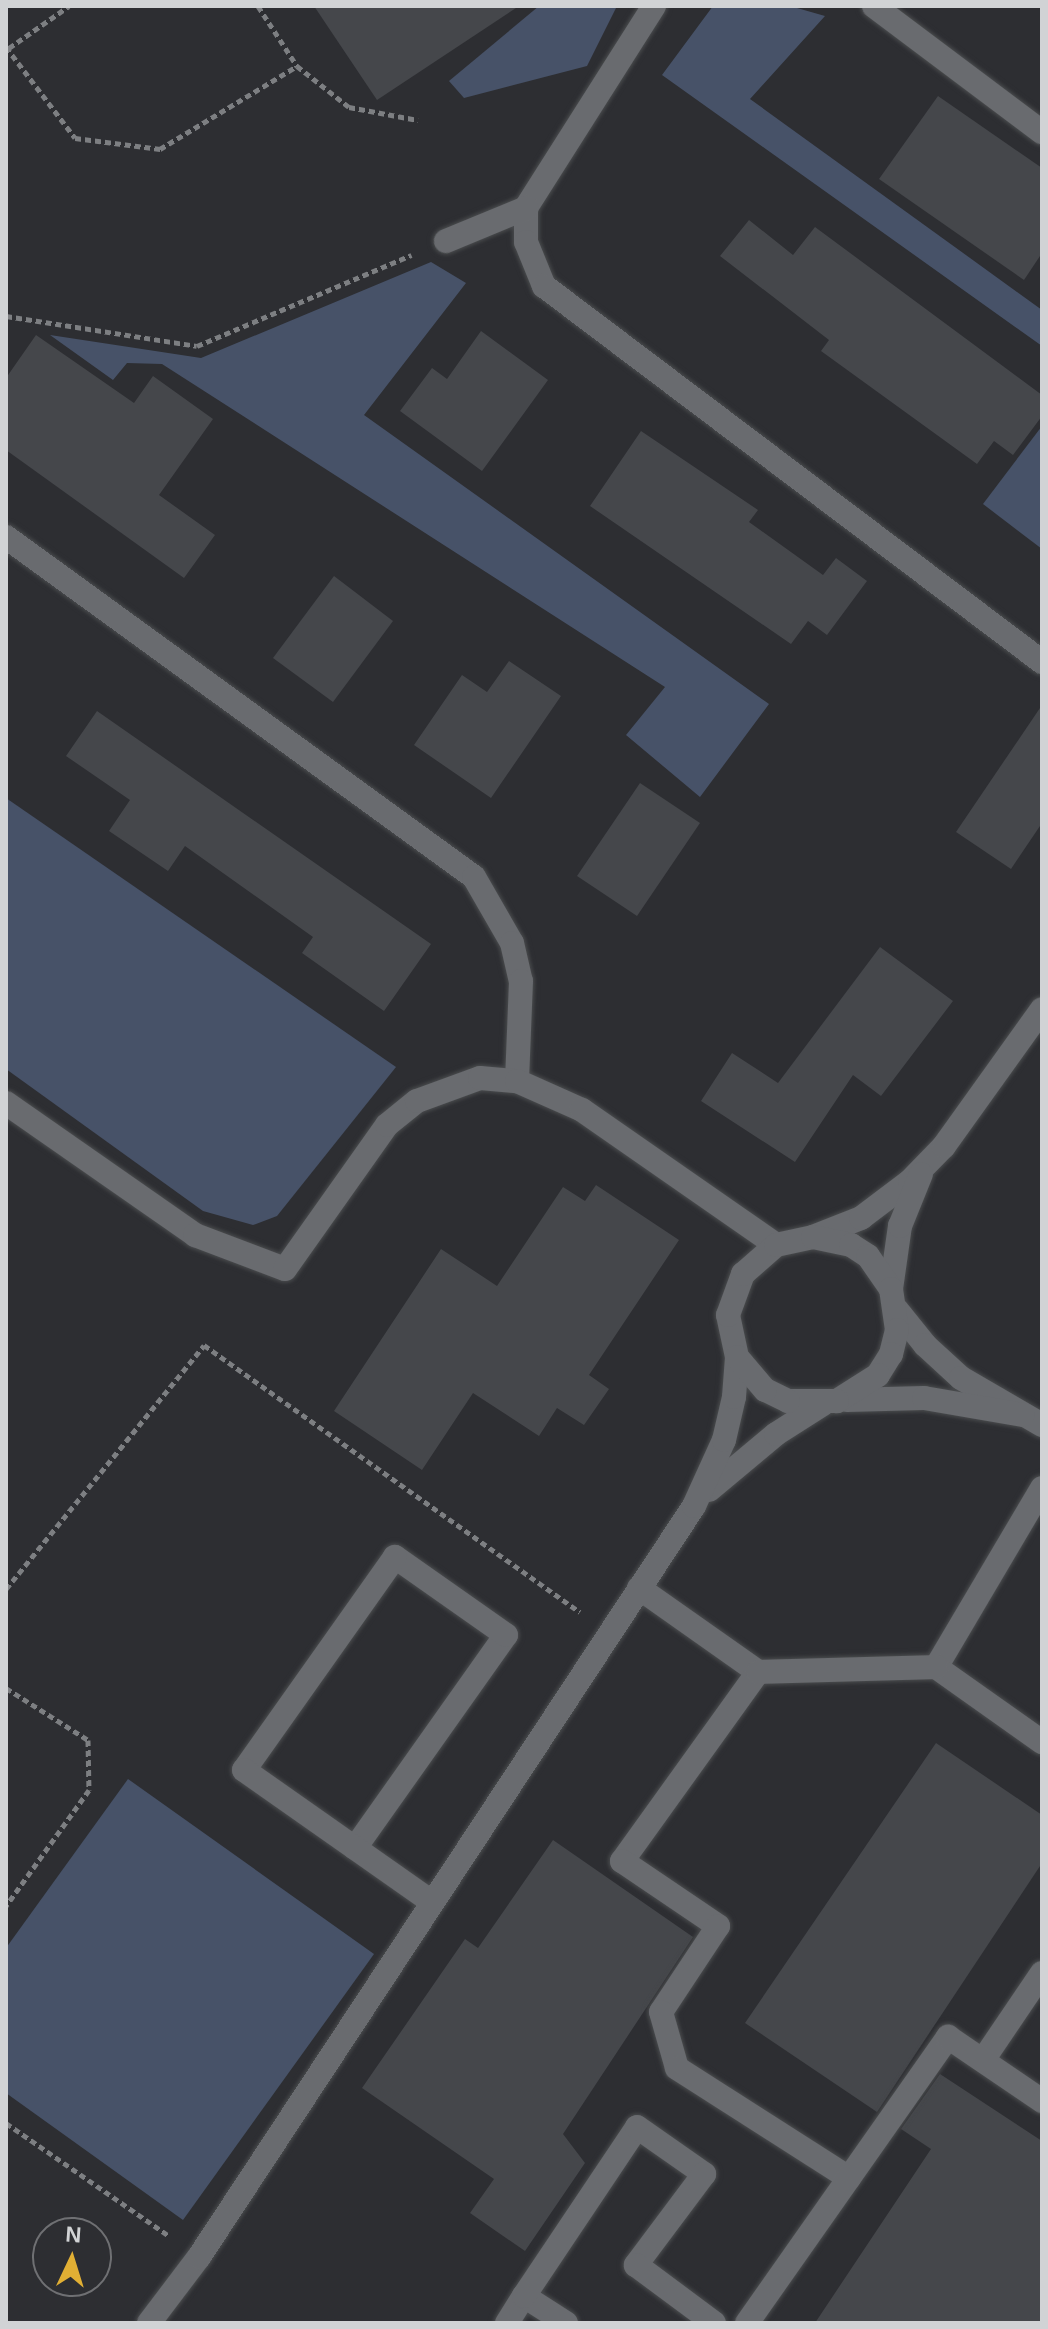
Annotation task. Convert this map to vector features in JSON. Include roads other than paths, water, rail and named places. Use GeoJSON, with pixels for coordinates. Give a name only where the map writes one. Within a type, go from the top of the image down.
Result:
{"type":"FeatureCollection","features":[{"type":"Feature","properties":{"kind":"street"},"geometry":{"type":"LineString","coordinates":[[654,6],[526,208],[526,242],[544,286],[1042,662]]}},
{"type":"Feature","properties":{"kind":"street"},"geometry":{"type":"LineString","coordinates":[[874,6],[1042,132]]}},
{"type":"Feature","properties":{"kind":"street"},"geometry":{"type":"LineString","coordinates":[[446,241],[526,208]]}},
{"type":"Feature","properties":{"kind":"street"},"geometry":{"type":"LineString","coordinates":[[6,537],[474,877],[512,943],[521,981],[517,1081]]}},
{"type":"Feature","properties":{"kind":"street"},"geometry":{"type":"LineString","coordinates":[[149,2323],[199,2257],[694,1506],[724,1440],[737,1357],[728,1315],[733,1293],[750,1265],[776,1245],[813,1237],[861,1218],[925,1165],[1042,1009]]}},
{"type":"Feature","properties":{"kind":"street"},"geometry":{"type":"LineString","coordinates":[[6,1103],[195,1235],[285,1269],[387,1125],[417,1101],[446,1088],[480,1078],[517,1081],[582,1110],[776,1245]]}},
{"type":"Feature","properties":{"kind":"street"},"geometry":{"type":"LineString","coordinates":[[694,1506],[733,1467],[830,1402],[878,1375],[891,1354],[900,1226],[925,1165]]}},
{"type":"Feature","properties":{"kind":"street"},"geometry":{"type":"LineString","coordinates":[[813,1237],[851,1245],[868,1256],[925,1345],[961,1378],[1033,1420]]}},
{"type":"Feature","properties":{"kind":"street"},"geometry":{"type":"LineString","coordinates":[[737,1357],[765,1390],[788,1401],[924,1398],[1033,1420]]}},
{"type":"Feature","properties":{"kind":"street"},"geometry":{"type":"LineString","coordinates":[[936,1667],[1042,1488]]}},
{"type":"Feature","properties":{"kind":"street"},"geometry":{"type":"LineString","coordinates":[[355,1848],[506,1635],[395,1557],[244,1770],[355,1848],[432,1902]]}},
{"type":"Feature","properties":{"kind":"street"},"geometry":{"type":"LineString","coordinates":[[639,1588],[758,1672],[936,1667],[1042,1742]]}},
{"type":"Feature","properties":{"kind":"street"},"geometry":{"type":"LineString","coordinates":[[758,1672],[622,1861],[718,1926],[661,2012],[677,2068],[849,2178]]}},
{"type":"Feature","properties":{"kind":"street"},"geometry":{"type":"LineString","coordinates":[[983,2060],[1042,1973]]}},
{"type":"Feature","properties":{"kind":"street"},"geometry":{"type":"LineString","coordinates":[[747,2323],[948,2037],[1042,2101]]}},
{"type":"Feature","properties":{"kind":"street"},"geometry":{"type":"LineString","coordinates":[[507,2323],[637,2127],[704,2174],[636,2265],[714,2323]]}},
{"type":"Feature","properties":{"kind":"street"},"geometry":{"type":"LineString","coordinates":[[524,2296],[566,2323]]}}]}
